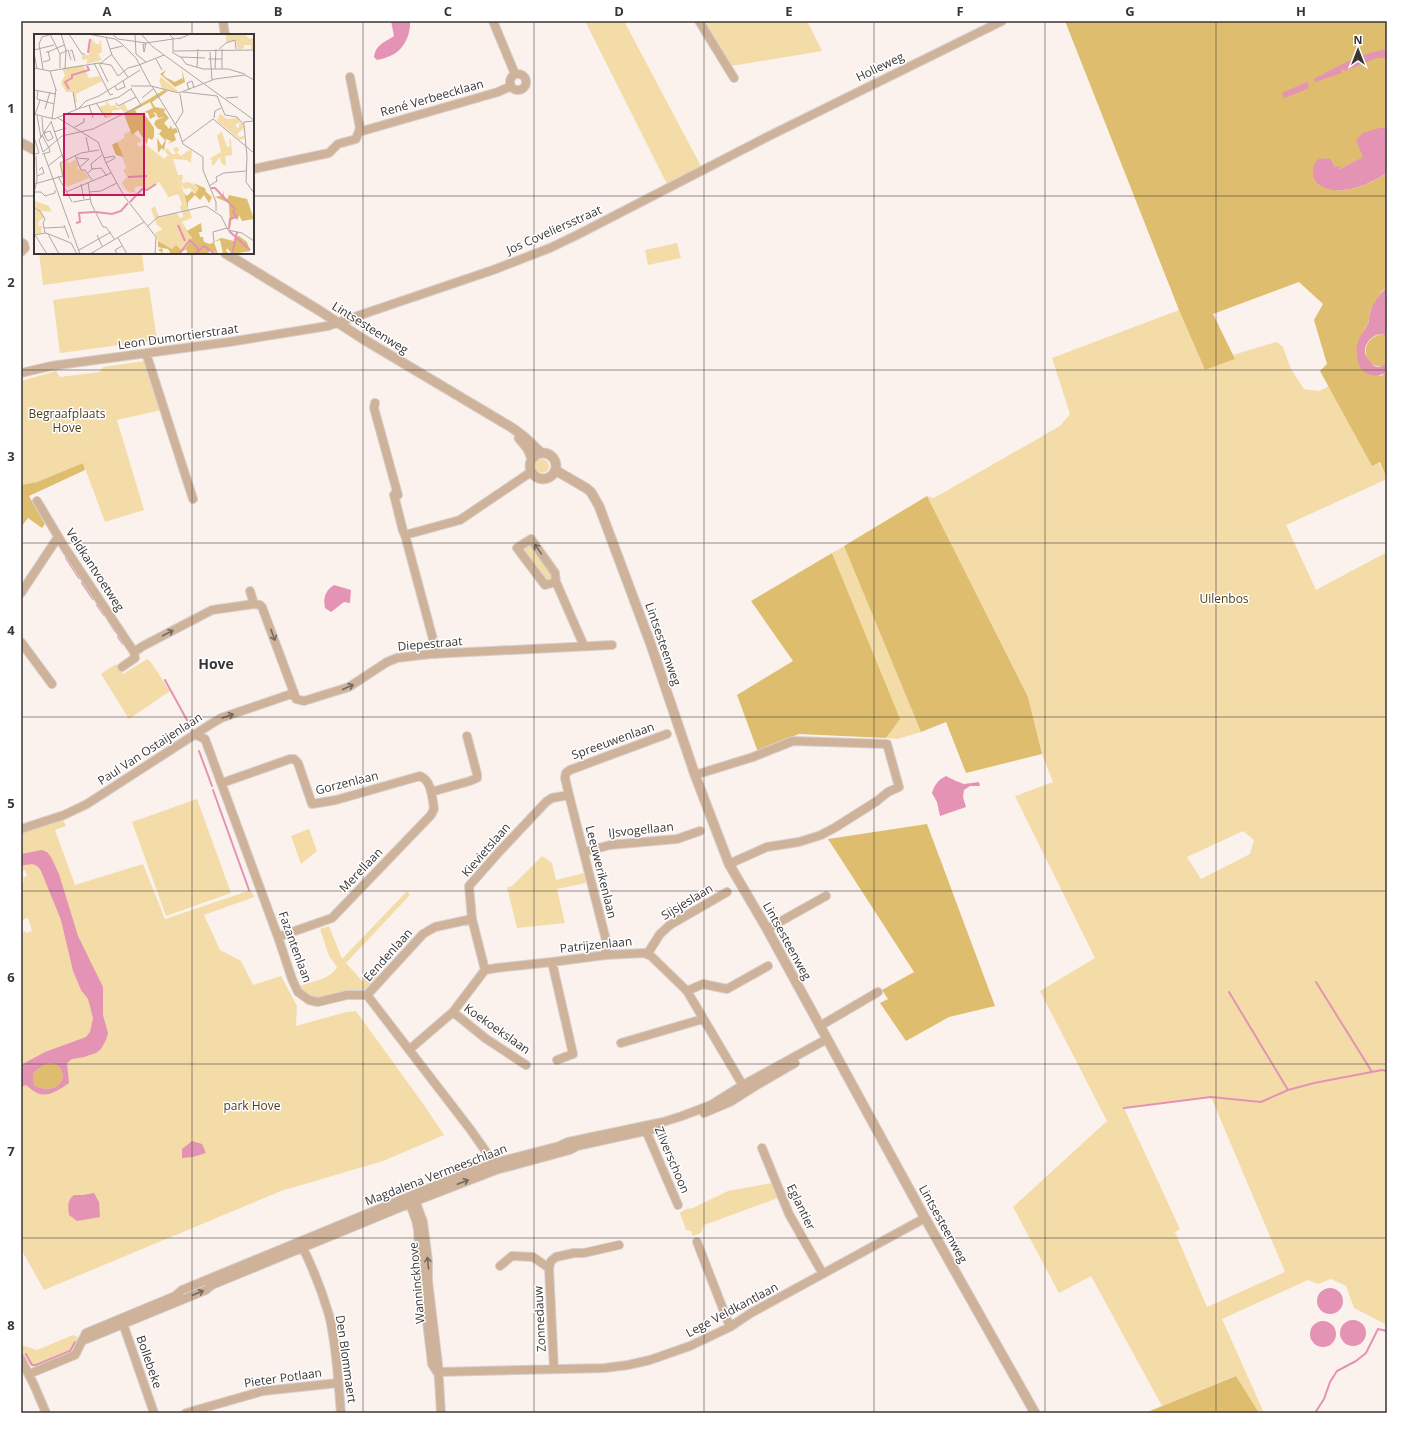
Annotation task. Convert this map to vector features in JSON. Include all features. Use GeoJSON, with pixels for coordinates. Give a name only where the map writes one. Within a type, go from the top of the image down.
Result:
{"type":"FeatureCollection","features":[{"type":"Feature","properties":{"kind":"street"},"geometry":{"type":"LineString","coordinates":[[223,21],[225,34]]}},
{"type":"Feature","properties":{"kind":"street"},"geometry":{"type":"LineString","coordinates":[[492,21],[515,74]]}},
{"type":"Feature","properties":{"kind":"street"},"geometry":{"type":"LineString","coordinates":[[699,21],[734,78]]}},
{"type":"Feature","properties":{"kind":"street","name":"Holleweg"},"geometry":{"type":"LineString","coordinates":[[769,136],[1002,21]]}},
{"type":"Feature","properties":{"kind":"street"},"geometry":{"type":"LineString","coordinates":[[515,74],[524,76],[526,80],[522,89],[517,90],[511,86],[510,79],[515,74]]}},
{"type":"Feature","properties":{"kind":"street"},"geometry":{"type":"LineString","coordinates":[[350,77],[360,128],[359,132]]}},
{"type":"Feature","properties":{"kind":"street","name":"René Verbeecklaan"},"geometry":{"type":"LineString","coordinates":[[254,169],[329,153],[338,144],[356,139],[359,132],[498,92],[511,86]]}},
{"type":"Feature","properties":{"kind":"street","name":"Jos Coveliersstraat"},"geometry":{"type":"LineString","coordinates":[[338,322],[476,276],[550,248],[612,218],[769,136]]}},
{"type":"Feature","properties":{"kind":"street"},"geometry":{"type":"LineString","coordinates":[[21,143],[34,150]]}},
{"type":"Feature","properties":{"kind":"street"},"geometry":{"type":"LineString","coordinates":[[21,242],[24,244],[25,248],[21,252]]}},
{"type":"Feature","properties":{"kind":"street","name":"Lintsesteenweg"},"geometry":{"type":"LineString","coordinates":[[226,254],[338,322],[363,339],[517,430],[541,453],[548,454],[552,457],[555,462],[555,470],[591,492],[599,506],[651,645],[695,775],[729,864],[767,929],[925,1218],[1035,1413]]}},
{"type":"Feature","properties":{"kind":"street","name":"Leon Dumortierstraat"},"geometry":{"type":"LineString","coordinates":[[21,373],[51,366],[146,354],[280,334],[328,326],[338,322]]}},
{"type":"Feature","properties":{"kind":"street"},"geometry":{"type":"LineString","coordinates":[[146,354],[194,499]]}},
{"type":"Feature","properties":{"kind":"street"},"geometry":{"type":"LineString","coordinates":[[375,403],[374,408],[408,529],[406,535],[437,654]]}},
{"type":"Feature","properties":{"kind":"street","name":"Lintsesteenweg"},"geometry":{"type":"LineString","coordinates":[[504,423],[525,444],[532,459]]}},
{"type":"Feature","properties":{"kind":"street"},"geometry":{"type":"LineString","coordinates":[[541,453],[532,459],[530,466],[531,472],[538,478],[543,479],[551,476],[555,470]]}},
{"type":"Feature","properties":{"kind":"street"},"geometry":{"type":"LineString","coordinates":[[406,535],[460,520],[531,472]]}},
{"type":"Feature","properties":{"kind":"street","name":"Veldkantvoetweg"},"geometry":{"type":"LineString","coordinates":[[37,501],[58,537],[134,652]]}},
{"type":"Feature","properties":{"kind":"street"},"geometry":{"type":"LineString","coordinates":[[21,593],[58,537]]}},
{"type":"Feature","properties":{"kind":"street"},"geometry":{"type":"LineString","coordinates":[[556,582],[545,586],[517,548],[531,539],[555,573],[556,582],[584,646]]}},
{"type":"Feature","properties":{"kind":"street"},"geometry":{"type":"LineString","coordinates":[[250,591],[254,604]]}},
{"type":"Feature","properties":{"kind":"street"},"geometry":{"type":"LineString","coordinates":[[122,667],[135,658],[134,652],[143,646],[212,610],[254,604],[262,607],[294,694]]}},
{"type":"Feature","properties":{"kind":"street"},"geometry":{"type":"LineString","coordinates":[[21,642],[52,684]]}},
{"type":"Feature","properties":{"kind":"street","name":"Diepestraat"},"geometry":{"type":"LineString","coordinates":[[294,694],[296,699],[304,702],[349,687],[387,662],[397,658],[437,654],[612,645]]}},
{"type":"Feature","properties":{"kind":"street","name":"Paul Van Ostaijenlaan"},"geometry":{"type":"LineString","coordinates":[[21,829],[64,815],[87,804],[221,718],[294,694]]}},
{"type":"Feature","properties":{"kind":"street","name":"Fazantenlaan"},"geometry":{"type":"LineString","coordinates":[[194,734],[205,739],[298,992],[307,999],[318,1002],[347,995],[367,995]]}},
{"type":"Feature","properties":{"kind":"street","name":"Spreeuwenlaan"},"geometry":{"type":"LineString","coordinates":[[569,795],[566,773],[570,770],[667,734]]}},
{"type":"Feature","properties":{"kind":"street"},"geometry":{"type":"LineString","coordinates":[[431,792],[477,778],[467,736]]}},
{"type":"Feature","properties":{"kind":"street"},"geometry":{"type":"LineString","coordinates":[[695,775],[753,757],[793,741],[887,744],[899,787],[888,792],[877,801],[836,827],[821,834],[799,842],[767,847],[729,864]]}},
{"type":"Feature","properties":{"kind":"street","name":"Gorzenlaan"},"geometry":{"type":"LineString","coordinates":[[222,784],[290,759],[294,759],[298,763],[312,804],[336,800],[420,776],[426,780],[431,792]]}},
{"type":"Feature","properties":{"kind":"street","name":"Merellaan"},"geometry":{"type":"LineString","coordinates":[[278,937],[332,918],[431,815],[434,809],[431,792]]}},
{"type":"Feature","properties":{"kind":"street","name":"Leeuwerikenlaan"},"geometry":{"type":"LineString","coordinates":[[569,795],[606,940],[606,955]]}},
{"type":"Feature","properties":{"kind":"street","name":"Kievietslaan"},"geometry":{"type":"LineString","coordinates":[[485,970],[472,919],[469,886],[546,802],[552,798],[569,795]]}},
{"type":"Feature","properties":{"kind":"street","name":"IJsvogellaan"},"geometry":{"type":"LineString","coordinates":[[584,852],[617,844],[677,838],[700,831]]}},
{"type":"Feature","properties":{"kind":"street","name":"Sijsjeslaan"},"geometry":{"type":"LineString","coordinates":[[648,953],[660,934],[670,925],[727,892]]}},
{"type":"Feature","properties":{"kind":"street"},"geometry":{"type":"LineString","coordinates":[[767,929],[826,896]]}},
{"type":"Feature","properties":{"kind":"street","name":"Eendenlaan"},"geometry":{"type":"LineString","coordinates":[[367,995],[423,934],[435,927],[472,919]]}},
{"type":"Feature","properties":{"kind":"street","name":"Patrijzenlaan"},"geometry":{"type":"LineString","coordinates":[[485,970],[606,955],[648,953],[687,990],[745,1088]]}},
{"type":"Feature","properties":{"kind":"street"},"geometry":{"type":"LineString","coordinates":[[552,962],[573,1054],[557,1060]]}},
{"type":"Feature","properties":{"kind":"street"},"geometry":{"type":"LineString","coordinates":[[687,990],[703,984],[727,989],[768,966]]}},
{"type":"Feature","properties":{"kind":"street"},"geometry":{"type":"LineString","coordinates":[[410,1049],[453,1012],[485,970]]}},
{"type":"Feature","properties":{"kind":"street"},"geometry":{"type":"LineString","coordinates":[[820,1026],[878,992]]}},
{"type":"Feature","properties":{"kind":"street"},"geometry":{"type":"LineString","coordinates":[[367,995],[470,1128],[495,1166]]}},
{"type":"Feature","properties":{"kind":"street","name":"Koekoekslaan"},"geometry":{"type":"LineString","coordinates":[[453,1012],[485,1038],[526,1065]]}},
{"type":"Feature","properties":{"kind":"street"},"geometry":{"type":"LineString","coordinates":[[621,1043],[703,1019]]}},
{"type":"Feature","properties":{"kind":"street","name":"Magdalena Vermeeschlaan"},"geometry":{"type":"LineString","coordinates":[[29,1374],[75,1355],[86,1333],[206,1290],[212,1285],[301,1244],[495,1166],[568,1142],[645,1128],[711,1105],[828,1042]]}},
{"type":"Feature","properties":{"kind":"street","name":"Zilverschoon"},"geometry":{"type":"LineString","coordinates":[[645,1128],[678,1205]]}},
{"type":"Feature","properties":{"kind":"street","name":"Eglantier"},"geometry":{"type":"LineString","coordinates":[[762,1148],[789,1214],[823,1274]]}},
{"type":"Feature","properties":{"kind":"street","name":"Wanninckhove"},"geometry":{"type":"LineString","coordinates":[[411,1199],[423,1222],[429,1266],[428,1281],[438,1364],[437,1372],[441,1413]]}},
{"type":"Feature","properties":{"kind":"street","name":"Lege Veldkantlaan"},"geometry":{"type":"LineString","coordinates":[[437,1372],[604,1368],[650,1360],[690,1346],[730,1327],[751,1313],[925,1218]]}},
{"type":"Feature","properties":{"kind":"street"},"geometry":{"type":"LineString","coordinates":[[697,1242],[730,1327]]}},
{"type":"Feature","properties":{"kind":"street","name":"Den Blommaert"},"geometry":{"type":"LineString","coordinates":[[301,1244],[321,1292],[329,1316],[334,1343],[341,1413]]}},
{"type":"Feature","properties":{"kind":"street","name":"Zonnedauw"},"geometry":{"type":"LineString","coordinates":[[554,1369],[549,1268],[551,1261],[556,1257],[574,1253],[584,1253],[619,1245]]}},
{"type":"Feature","properties":{"kind":"street","name":"Zonnedauw"},"geometry":{"type":"LineString","coordinates":[[500,1266],[512,1256],[534,1257],[549,1268]]}},
{"type":"Feature","properties":{"kind":"street","name":"Bollebeke"},"geometry":{"type":"LineString","coordinates":[[123,1321],[154,1413]]}},
{"type":"Feature","properties":{"kind":"street"},"geometry":{"type":"LineString","coordinates":[[21,1359],[46,1413]]}},
{"type":"Feature","properties":{"kind":"street","name":"Pieter Potlaan"},"geometry":{"type":"LineString","coordinates":[[186,1413],[263,1391],[338,1383]]}},
{"type":"Feature","properties":{"kind":"green space"},"geometry":{"type":"Polygon","coordinates":[[[585,21],[624,21],[702,168],[668,186],[585,21]]]}},
{"type":"Feature","properties":{"kind":"green space"},"geometry":{"type":"Polygon","coordinates":[[[703,21],[817,21],[808,23],[822,51],[731,66],[703,21]]]}},
{"type":"Feature","properties":{"kind":"green space"},"geometry":{"type":"Polygon","coordinates":[[[677,243],[681,258],[648,265],[645,250],[677,243]]]}},
{"type":"Feature","properties":{"kind":"green space"},"geometry":{"type":"Polygon","coordinates":[[[39,254],[142,254],[144,271],[43,285],[39,254]]]}},
{"type":"Feature","properties":{"kind":"green space"},"geometry":{"type":"Polygon","coordinates":[[[149,287],[157,340],[60,353],[53,300],[149,287]]]}},
{"type":"Feature","properties":{"kind":"green space","name":"Uilenbos"},"geometry":{"type":"Polygon","coordinates":[[[1179,310],[1205,370],[1235,359],[1233,355],[1277,342],[1283,347],[1291,369],[1304,389],[1319,391],[1329,386],[1372,466],[1379,462],[1387,479],[1286,525],[1316,590],[1387,552],[1387,1325],[1354,1308],[1346,1286],[1331,1279],[1318,1284],[1308,1280],[1222,1319],[1264,1413],[1259,1413],[1235,1376],[1162,1406],[1091,1276],[1059,1293],[1013,1207],[1107,1121],[1040,991],[1095,958],[1015,796],[1053,782],[1042,754],[1028,697],[927,496],[934,498],[1060,426],[1070,414],[1052,358],[1179,310]],[[1243,831],[1187,857],[1201,879],[1250,854],[1254,840],[1243,831]],[[1211,1097],[1124,1108],[1180,1229],[1175,1232],[1207,1307],[1285,1272],[1211,1097]]]}},
{"type":"Feature","properties":{"kind":"green space","name":"Begraafplaats Hove"},"geometry":{"type":"Polygon","coordinates":[[[145,361],[161,410],[117,420],[144,510],[105,522],[83,463],[37,482],[21,485],[21,381],[56,371],[60,377],[100,372],[103,367],[145,361]]]}},
{"type":"Feature","properties":{"kind":"green space"},"geometry":{"type":"Polygon","coordinates":[[[542,459],[547,461],[549,466],[547,471],[542,473],[537,471],[535,466],[537,461],[542,459]]]}},
{"type":"Feature","properties":{"kind":"green space"},"geometry":{"type":"Polygon","coordinates":[[[531,543],[553,575],[552,582],[543,580],[523,550],[523,547],[531,543]]]}},
{"type":"Feature","properties":{"kind":"green space"},"geometry":{"type":"Polygon","coordinates":[[[844,546],[921,732],[897,739],[886,738],[899,719],[832,553],[844,546]]]}},
{"type":"Feature","properties":{"kind":"green space"},"geometry":{"type":"Polygon","coordinates":[[[147,659],[150,661],[170,691],[129,719],[101,674],[116,664],[123,674],[147,659]]]}},
{"type":"Feature","properties":{"kind":"green space"},"geometry":{"type":"Polygon","coordinates":[[[197,799],[231,893],[166,916],[132,822],[197,799]]]}},
{"type":"Feature","properties":{"kind":"green space","name":"park Hove"},"geometry":{"type":"Polygon","coordinates":[[[62,818],[66,826],[55,830],[75,885],[143,864],[165,919],[251,890],[254,897],[204,915],[220,950],[241,961],[253,985],[281,976],[297,1006],[296,1026],[346,1012],[356,1011],[444,1135],[383,1161],[281,1191],[44,1290],[21,1249],[21,932],[25,931],[26,933],[32,931],[28,918],[22,920],[23,921],[21,922],[21,882],[24,881],[23,878],[27,876],[25,870],[21,871],[21,830],[62,818]]]}},
{"type":"Feature","properties":{"kind":"green space"},"geometry":{"type":"Polygon","coordinates":[[[309,829],[317,851],[301,864],[291,836],[309,829]]]}},
{"type":"Feature","properties":{"kind":"green space"},"geometry":{"type":"Polygon","coordinates":[[[542,856],[552,863],[556,880],[584,873],[586,883],[557,889],[565,923],[517,928],[507,887],[512,886],[542,856]]]}},
{"type":"Feature","properties":{"kind":"green space"},"geometry":{"type":"Polygon","coordinates":[[[407,891],[410,895],[346,963],[362,981],[375,976],[377,978],[365,991],[345,991],[315,998],[303,992],[299,986],[326,977],[337,967],[329,956],[320,929],[329,926],[342,959],[407,891]]]}},
{"type":"Feature","properties":{"kind":"green space"},"geometry":{"type":"Polygon","coordinates":[[[772,1183],[778,1198],[704,1225],[701,1233],[693,1236],[691,1231],[686,1230],[680,1213],[686,1209],[693,1208],[728,1191],[772,1183]]]}},
{"type":"Feature","properties":{"kind":"green space"},"geometry":{"type":"Polygon","coordinates":[[[73,1335],[80,1338],[72,1352],[35,1368],[23,1355],[21,1345],[37,1350],[73,1335]]]}},
{"type":"Feature","properties":{"kind":"shaded area"},"geometry":{"type":"Polygon","coordinates":[[[391,21],[410,21],[408,37],[395,54],[377,60],[374,57],[378,47],[394,36],[391,21]]]}},
{"type":"Feature","properties":{"kind":"shaded area"},"geometry":{"type":"Polygon","coordinates":[[[1065,21],[1387,21],[1387,128],[1379,128],[1364,157],[1340,169],[1335,167],[1331,159],[1320,159],[1315,167],[1313,175],[1315,181],[1331,189],[1342,190],[1363,186],[1387,172],[1387,287],[1382,291],[1370,311],[1368,324],[1357,346],[1380,376],[1387,373],[1387,479],[1380,462],[1372,466],[1320,371],[1327,364],[1314,320],[1323,304],[1299,282],[1213,314],[1235,359],[1205,370],[1179,310],[1065,21]]]}},
{"type":"Feature","properties":{"kind":"shaded area"},"geometry":{"type":"Polygon","coordinates":[[[1387,49],[1387,58],[1376,58],[1345,71],[1344,69],[1341,71],[1342,73],[1315,82],[1314,79],[1349,61],[1387,49]]]}},
{"type":"Feature","properties":{"kind":"shaded area"},"geometry":{"type":"Polygon","coordinates":[[[1307,82],[1309,88],[1284,98],[1282,93],[1307,82]]]}},
{"type":"Feature","properties":{"kind":"shaded area"},"geometry":{"type":"Polygon","coordinates":[[[1379,128],[1387,128],[1387,172],[1372,182],[1352,189],[1332,190],[1323,187],[1314,180],[1313,170],[1315,163],[1319,159],[1331,159],[1335,167],[1339,166],[1340,169],[1363,157],[1356,140],[1363,133],[1379,128]]]}},
{"type":"Feature","properties":{"kind":"shaded area"},"geometry":{"type":"Polygon","coordinates":[[[1387,287],[1387,336],[1378,334],[1372,338],[1366,346],[1365,352],[1367,358],[1374,366],[1379,367],[1387,363],[1387,373],[1381,375],[1371,375],[1363,371],[1360,367],[1357,347],[1360,337],[1368,324],[1370,312],[1373,306],[1379,295],[1387,287]]]}},
{"type":"Feature","properties":{"kind":"shaded area"},"geometry":{"type":"Polygon","coordinates":[[[1381,334],[1387,336],[1387,363],[1380,366],[1369,362],[1366,356],[1366,350],[1368,343],[1373,338],[1381,334]]]}},
{"type":"Feature","properties":{"kind":"shaded area"},"geometry":{"type":"Polygon","coordinates":[[[83,463],[85,470],[29,496],[45,524],[42,528],[28,518],[21,527],[21,485],[37,482],[83,463]]]}},
{"type":"Feature","properties":{"kind":"shaded area"},"geometry":{"type":"Polygon","coordinates":[[[927,496],[1028,697],[1042,754],[966,773],[946,722],[921,732],[844,546],[927,496]]]}},
{"type":"Feature","properties":{"kind":"shaded area"},"geometry":{"type":"Polygon","coordinates":[[[832,553],[900,719],[886,738],[799,734],[758,752],[737,695],[793,661],[751,601],[832,553]]]}},
{"type":"Feature","properties":{"kind":"shaded area"},"geometry":{"type":"Polygon","coordinates":[[[334,585],[351,590],[350,603],[344,602],[331,612],[325,608],[324,601],[327,592],[334,585]]]}},
{"type":"Feature","properties":{"kind":"shaded area"},"geometry":{"type":"Polygon","coordinates":[[[946,776],[964,784],[979,782],[980,786],[970,786],[964,790],[963,797],[966,807],[940,816],[937,802],[932,793],[937,783],[946,776]]]}},
{"type":"Feature","properties":{"kind":"shaded area"},"geometry":{"type":"Polygon","coordinates":[[[927,824],[995,1006],[949,1017],[906,1041],[880,1003],[888,999],[882,990],[914,972],[828,839],[927,824]]]}},
{"type":"Feature","properties":{"kind":"shaded area"},"geometry":{"type":"Polygon","coordinates":[[[42,850],[47,852],[51,857],[59,874],[78,936],[103,987],[103,1015],[108,1033],[101,1049],[96,1053],[72,1059],[67,1063],[69,1083],[55,1092],[44,1095],[26,1085],[21,1087],[21,1065],[45,1052],[86,1037],[90,1032],[93,1018],[88,999],[81,990],[73,971],[61,920],[41,871],[35,865],[30,864],[21,866],[21,854],[42,850]],[[48,1063],[37,1069],[33,1077],[35,1086],[45,1089],[53,1088],[59,1084],[63,1074],[60,1068],[56,1065],[48,1063]]]}},
{"type":"Feature","properties":{"kind":"shaded area"},"geometry":{"type":"Polygon","coordinates":[[[48,1063],[56,1065],[60,1068],[63,1074],[62,1079],[59,1084],[53,1088],[45,1089],[35,1086],[33,1077],[35,1072],[37,1069],[48,1063]]]}},
{"type":"Feature","properties":{"kind":"shaded area"},"geometry":{"type":"Polygon","coordinates":[[[192,1141],[202,1144],[206,1153],[193,1157],[182,1158],[182,1149],[192,1141]]]}},
{"type":"Feature","properties":{"kind":"shaded area"},"geometry":{"type":"Polygon","coordinates":[[[94,1193],[99,1202],[100,1217],[77,1221],[69,1215],[68,1204],[74,1195],[94,1193]]]}},
{"type":"Feature","properties":{"kind":"shaded area"},"geometry":{"type":"Polygon","coordinates":[[[1330,1288],[1339,1292],[1343,1301],[1339,1310],[1330,1314],[1321,1310],[1317,1301],[1321,1292],[1330,1288]]]}},
{"type":"Feature","properties":{"kind":"shaded area"},"geometry":{"type":"Polygon","coordinates":[[[1353,1320],[1362,1324],[1366,1333],[1362,1342],[1353,1346],[1344,1342],[1340,1333],[1344,1324],[1353,1320]]]}},
{"type":"Feature","properties":{"kind":"shaded area"},"geometry":{"type":"Polygon","coordinates":[[[1323,1321],[1332,1325],[1336,1334],[1332,1343],[1323,1347],[1314,1343],[1310,1334],[1314,1325],[1323,1321]]]}},
{"type":"Feature","properties":{"kind":"shaded area"},"geometry":{"type":"Polygon","coordinates":[[[1236,1376],[1259,1413],[1145,1413],[1236,1376]]]}},
{"type":"Feature","properties":{"kind":"waterway"},"geometry":{"type":"LineString","coordinates":[[66,558],[79,578]]}},
{"type":"Feature","properties":{"kind":"waterway"},"geometry":{"type":"LineString","coordinates":[[82,583],[93,599]]}},
{"type":"Feature","properties":{"kind":"waterway"},"geometry":{"type":"LineString","coordinates":[[97,605],[104,615]]}},
{"type":"Feature","properties":{"kind":"waterway"},"geometry":{"type":"LineString","coordinates":[[108,620],[115,631]]}},
{"type":"Feature","properties":{"kind":"waterway"},"geometry":{"type":"LineString","coordinates":[[118,637],[123,644]]}},
{"type":"Feature","properties":{"kind":"waterway"},"geometry":{"type":"LineString","coordinates":[[165,680],[188,722]]}},
{"type":"Feature","properties":{"kind":"waterway"},"geometry":{"type":"LineString","coordinates":[[199,751],[212,786]]}},
{"type":"Feature","properties":{"kind":"waterway"},"geometry":{"type":"LineString","coordinates":[[213,790],[249,890]]}},
{"type":"Feature","properties":{"kind":"waterway"},"geometry":{"type":"LineString","coordinates":[[1316,982],[1372,1072]]}},
{"type":"Feature","properties":{"kind":"waterway"},"geometry":{"type":"LineString","coordinates":[[1229,992],[1288,1090]]}},
{"type":"Feature","properties":{"kind":"waterway"},"geometry":{"type":"LineString","coordinates":[[1124,1108],[1211,1097],[1261,1102],[1288,1090],[1314,1083],[1382,1070],[1387,1071]]}},
{"type":"Feature","properties":{"kind":"waterway"},"geometry":{"type":"LineString","coordinates":[[1315,1413],[1324,1399],[1330,1382],[1337,1371],[1356,1361],[1366,1353],[1378,1329],[1387,1331]]}},
{"type":"Feature","properties":{"kind":"waterway"},"geometry":{"type":"LineString","coordinates":[[26,1354],[32,1365],[36,1365],[70,1351],[75,1342]]}},
{"type":"Feature","properties":{"kind":"district","name":"Hove"},"geometry":{"type":"Point","coordinates":[216,664]}}]}
